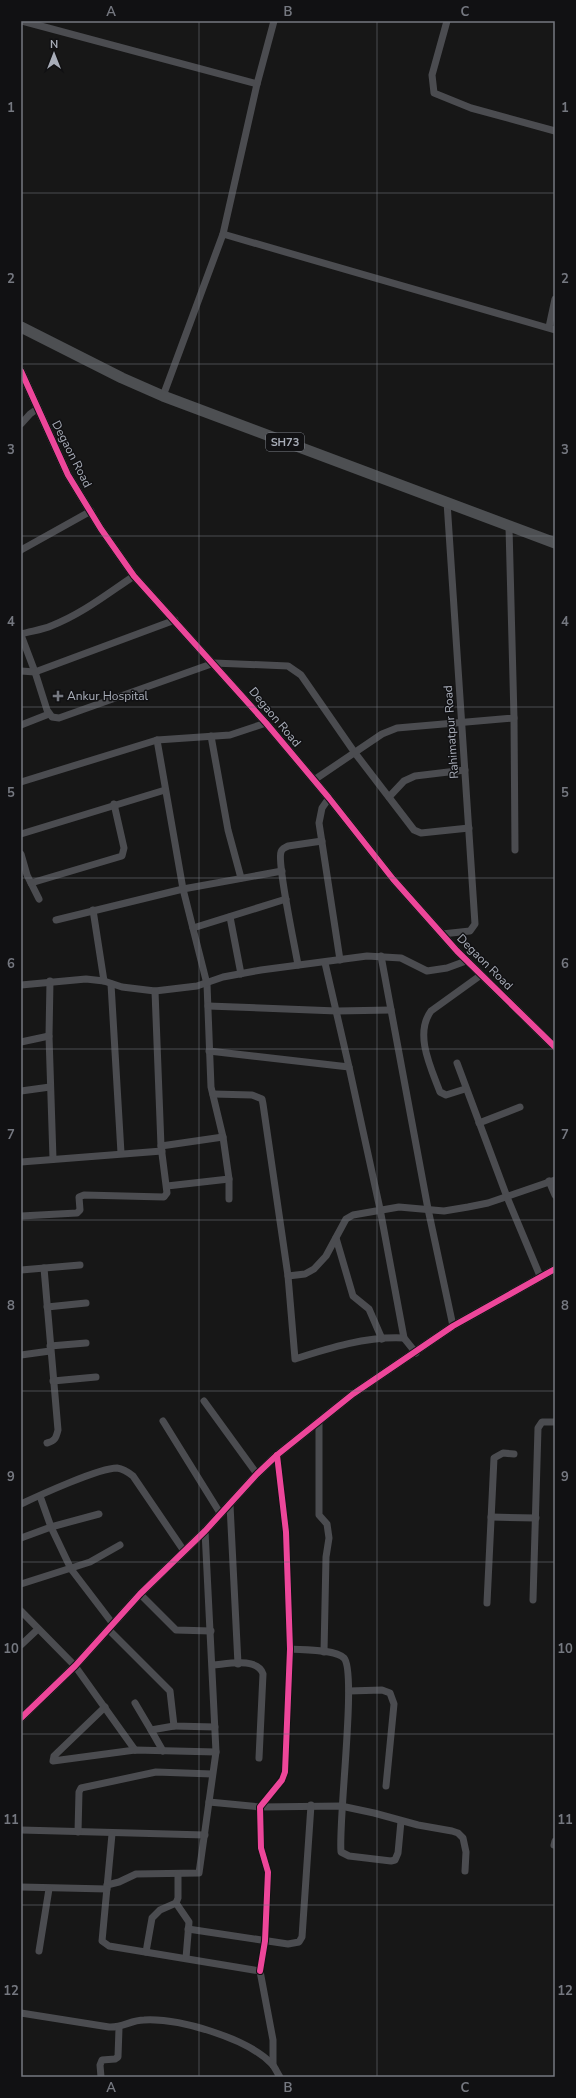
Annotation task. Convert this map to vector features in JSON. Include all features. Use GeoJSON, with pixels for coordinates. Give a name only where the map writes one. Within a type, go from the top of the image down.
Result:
{"type":"FeatureCollection","features":[{"type":"Feature","properties":{"kind":"main road","name":"SH73"},"geometry":{"type":"LineString","coordinates":[[21,327],[122,378],[163,396],[555,543]]}},
{"type":"Feature","properties":{"kind":"street"},"geometry":{"type":"LineString","coordinates":[[22,21],[257,84]]}},
{"type":"Feature","properties":{"kind":"street"},"geometry":{"type":"LineString","coordinates":[[163,396],[223,234],[257,84],[274,21]]}},
{"type":"Feature","properties":{"kind":"street"},"geometry":{"type":"LineString","coordinates":[[447,21],[432,75],[434,93],[471,108],[555,131]]}},
{"type":"Feature","properties":{"kind":"street"},"geometry":{"type":"LineString","coordinates":[[223,234],[552,328],[555,299]]}},
{"type":"Feature","properties":{"kind":"street","name":"Degaon Road"},"geometry":{"type":"LineString","coordinates":[[21,372],[68,475],[134,576],[214,663],[266,723],[330,798],[393,879],[466,961],[555,1047]]}},
{"type":"Feature","properties":{"kind":"street"},"geometry":{"type":"LineString","coordinates":[[21,424],[37,409]]}},
{"type":"Feature","properties":{"kind":"street","name":"Rahimatpur Road"},"geometry":{"type":"LineString","coordinates":[[442,934],[470,931],[475,924],[447,502]]}},
{"type":"Feature","properties":{"kind":"street"},"geometry":{"type":"LineString","coordinates":[[22,549],[91,512]]}},
{"type":"Feature","properties":{"kind":"street"},"geometry":{"type":"LineString","coordinates":[[509,527],[514,718],[515,850]]}},
{"type":"Feature","properties":{"kind":"street"},"geometry":{"type":"LineString","coordinates":[[134,576],[96,603],[69,618],[50,627],[21,635],[49,714],[52,717],[59,718],[214,663],[288,666],[301,675],[355,753],[417,833],[469,828]]}},
{"type":"Feature","properties":{"kind":"street"},"geometry":{"type":"LineString","coordinates":[[21,671],[35,672],[175,620]]}},
{"type":"Feature","properties":{"kind":"street"},"geometry":{"type":"LineString","coordinates":[[21,725],[49,714]]}},
{"type":"Feature","properties":{"kind":"street"},"geometry":{"type":"LineString","coordinates":[[314,780],[382,734],[397,728],[461,721],[514,718]]}},
{"type":"Feature","properties":{"kind":"street"},"geometry":{"type":"LineString","coordinates":[[21,782],[157,740],[230,735],[266,723]]}},
{"type":"Feature","properties":{"kind":"street"},"geometry":{"type":"LineString","coordinates":[[211,736],[226,822],[241,878]]}},
{"type":"Feature","properties":{"kind":"street"},"geometry":{"type":"LineString","coordinates":[[157,740],[183,889],[207,984],[209,1051],[213,1094],[223,1137],[229,1179],[229,1199]]}},
{"type":"Feature","properties":{"kind":"street"},"geometry":{"type":"LineString","coordinates":[[389,798],[404,781],[415,776],[465,770]]}},
{"type":"Feature","properties":{"kind":"street"},"geometry":{"type":"LineString","coordinates":[[21,834],[114,804],[165,790]]}},
{"type":"Feature","properties":{"kind":"street"},"geometry":{"type":"LineString","coordinates":[[330,798],[322,808],[320,815],[322,841],[340,960]]}},
{"type":"Feature","properties":{"kind":"street"},"geometry":{"type":"LineString","coordinates":[[31,883],[122,856],[124,848],[114,804]]}},
{"type":"Feature","properties":{"kind":"street"},"geometry":{"type":"LineString","coordinates":[[298,966],[286,899],[280,853],[283,848],[322,841]]}},
{"type":"Feature","properties":{"kind":"street"},"geometry":{"type":"LineString","coordinates":[[21,854],[24,876],[31,883],[38,899]]}},
{"type":"Feature","properties":{"kind":"street"},"geometry":{"type":"LineString","coordinates":[[56,920],[183,889],[282,871]]}},
{"type":"Feature","properties":{"kind":"street"},"geometry":{"type":"LineString","coordinates":[[193,928],[286,899]]}},
{"type":"Feature","properties":{"kind":"street"},"geometry":{"type":"LineString","coordinates":[[93,910],[104,981]]}},
{"type":"Feature","properties":{"kind":"street"},"geometry":{"type":"LineString","coordinates":[[230,917],[241,974]]}},
{"type":"Feature","properties":{"kind":"street"},"geometry":{"type":"LineString","coordinates":[[381,956],[428,1209],[453,1326]]}},
{"type":"Feature","properties":{"kind":"street"},"geometry":{"type":"LineString","coordinates":[[21,985],[50,981],[86,979],[155,990],[176,989],[207,984],[223,977],[241,974],[340,960],[381,956],[401,958],[427,971],[447,968],[466,961]]}},
{"type":"Feature","properties":{"kind":"street"},"geometry":{"type":"LineString","coordinates":[[325,963],[337,1011],[380,1209],[404,1338],[416,1353]]}},
{"type":"Feature","properties":{"kind":"street"},"geometry":{"type":"LineString","coordinates":[[465,1089],[446,1095],[440,1092],[427,1055],[424,1029],[427,1017],[431,1011],[481,975]]}},
{"type":"Feature","properties":{"kind":"street"},"geometry":{"type":"LineString","coordinates":[[50,981],[49,1036],[53,1159]]}},
{"type":"Feature","properties":{"kind":"street"},"geometry":{"type":"LineString","coordinates":[[111,984],[120,1153]]}},
{"type":"Feature","properties":{"kind":"street"},"geometry":{"type":"LineString","coordinates":[[21,1216],[77,1213],[80,1210],[79,1198],[84,1195],[164,1197],[167,1193],[161,1148],[155,990]]}},
{"type":"Feature","properties":{"kind":"street"},"geometry":{"type":"LineString","coordinates":[[208,1006],[337,1011],[391,1010]]}},
{"type":"Feature","properties":{"kind":"street"},"geometry":{"type":"LineString","coordinates":[[21,1042],[49,1036]]}},
{"type":"Feature","properties":{"kind":"street"},"geometry":{"type":"LineString","coordinates":[[209,1051],[349,1067]]}},
{"type":"Feature","properties":{"kind":"street"},"geometry":{"type":"LineString","coordinates":[[457,1063],[465,1089],[507,1197],[540,1276]]}},
{"type":"Feature","properties":{"kind":"street"},"geometry":{"type":"LineString","coordinates":[[21,1091],[50,1086]]}},
{"type":"Feature","properties":{"kind":"street"},"geometry":{"type":"LineString","coordinates":[[213,1094],[252,1095],[262,1099],[288,1276],[294,1359],[329,1348],[382,1339],[404,1338]]}},
{"type":"Feature","properties":{"kind":"street"},"geometry":{"type":"LineString","coordinates":[[479,1123],[520,1107]]}},
{"type":"Feature","properties":{"kind":"street"},"geometry":{"type":"LineString","coordinates":[[21,1162],[161,1148],[223,1137]]}},
{"type":"Feature","properties":{"kind":"street"},"geometry":{"type":"LineString","coordinates":[[167,1186],[229,1179]]}},
{"type":"Feature","properties":{"kind":"street"},"geometry":{"type":"LineString","coordinates":[[288,1276],[305,1274],[314,1269],[326,1256],[346,1219],[353,1215],[380,1209],[414,1207],[444,1211],[468,1208],[488,1204],[552,1180],[555,1195]]}},
{"type":"Feature","properties":{"kind":"street"},"geometry":{"type":"LineString","coordinates":[[336,1238],[353,1296],[369,1309],[382,1339]]}},
{"type":"Feature","properties":{"kind":"street"},"geometry":{"type":"LineString","coordinates":[[21,1270],[80,1265]]}},
{"type":"Feature","properties":{"kind":"street"},"geometry":{"type":"LineString","coordinates":[[44,1268],[58,1430],[56,1438],[53,1442],[47,1443]]}},
{"type":"Feature","properties":{"kind":"street"},"geometry":{"type":"LineString","coordinates":[[21,1718],[75,1666],[140,1594],[205,1531],[220,1513],[230,1505],[257,1474],[277,1455],[353,1394],[416,1353],[453,1326],[555,1268]]}},
{"type":"Feature","properties":{"kind":"street"},"geometry":{"type":"LineString","coordinates":[[47,1307],[86,1303]]}},
{"type":"Feature","properties":{"kind":"street"},"geometry":{"type":"LineString","coordinates":[[21,1355],[86,1343]]}},
{"type":"Feature","properties":{"kind":"street"},"geometry":{"type":"LineString","coordinates":[[53,1381],[96,1377]]}},
{"type":"Feature","properties":{"kind":"street"},"geometry":{"type":"LineString","coordinates":[[204,1402],[257,1474]]}},
{"type":"Feature","properties":{"kind":"street"},"geometry":{"type":"LineString","coordinates":[[163,1421],[220,1513]]}},
{"type":"Feature","properties":{"kind":"street"},"geometry":{"type":"LineString","coordinates":[[319,1421],[319,1515],[327,1524],[329,1538],[326,1557],[324,1652]]}},
{"type":"Feature","properties":{"kind":"street"},"geometry":{"type":"LineString","coordinates":[[534,1600],[538,1428],[542,1422],[555,1422]]}},
{"type":"Feature","properties":{"kind":"street"},"geometry":{"type":"LineString","coordinates":[[487,1603],[494,1458],[503,1454],[514,1454]]}},
{"type":"Feature","properties":{"kind":"street"},"geometry":{"type":"LineString","coordinates":[[273,2065],[273,2040],[260,1971],[265,1941],[268,1872],[261,1848],[260,1807],[282,1780],[285,1772],[290,1649],[286,1532],[277,1455]]}},
{"type":"Feature","properties":{"kind":"street"},"geometry":{"type":"LineString","coordinates":[[21,1504],[110,1469],[126,1470],[133,1476],[184,1551]]}},
{"type":"Feature","properties":{"kind":"street"},"geometry":{"type":"LineString","coordinates":[[40,1496],[51,1527],[71,1569],[111,1627],[170,1692],[174,1726]]}},
{"type":"Feature","properties":{"kind":"street"},"geometry":{"type":"LineString","coordinates":[[230,1505],[238,1664]]}},
{"type":"Feature","properties":{"kind":"street"},"geometry":{"type":"LineString","coordinates":[[21,1538],[51,1527],[99,1514]]}},
{"type":"Feature","properties":{"kind":"street"},"geometry":{"type":"LineString","coordinates":[[491,1517],[536,1518]]}},
{"type":"Feature","properties":{"kind":"street"},"geometry":{"type":"LineString","coordinates":[[21,1887],[107,1887],[136,1874],[199,1873],[216,1752],[213,1665],[205,1531]]}},
{"type":"Feature","properties":{"kind":"street"},"geometry":{"type":"LineString","coordinates":[[21,1584],[90,1562],[120,1546]]}},
{"type":"Feature","properties":{"kind":"street"},"geometry":{"type":"LineString","coordinates":[[140,1594],[176,1630],[211,1631]]}},
{"type":"Feature","properties":{"kind":"street"},"geometry":{"type":"LineString","coordinates":[[21,1611],[75,1666],[135,1750]]}},
{"type":"Feature","properties":{"kind":"street"},"geometry":{"type":"LineString","coordinates":[[21,1645],[38,1629]]}},
{"type":"Feature","properties":{"kind":"street"},"geometry":{"type":"LineString","coordinates":[[290,1649],[335,1653],[342,1656],[346,1661],[348,1668],[349,1691],[341,1806],[341,1852],[344,1855],[391,1861],[395,1860],[398,1853],[401,1821]]}},
{"type":"Feature","properties":{"kind":"street"},"geometry":{"type":"LineString","coordinates":[[213,1665],[257,1665],[261,1668],[263,1674],[259,1758]]}},
{"type":"Feature","properties":{"kind":"street"},"geometry":{"type":"LineString","coordinates":[[349,1691],[382,1690],[390,1693],[393,1698],[394,1704],[386,1786]]}},
{"type":"Feature","properties":{"kind":"street"},"geometry":{"type":"LineString","coordinates":[[135,1703],[163,1751]]}},
{"type":"Feature","properties":{"kind":"street"},"geometry":{"type":"LineString","coordinates":[[105,1707],[54,1756],[54,1761],[135,1750],[216,1752]]}},
{"type":"Feature","properties":{"kind":"street"},"geometry":{"type":"LineString","coordinates":[[151,1730],[174,1726],[215,1727]]}},
{"type":"Feature","properties":{"kind":"street"},"geometry":{"type":"LineString","coordinates":[[78,1832],[81,1788],[156,1772],[212,1774]]}},
{"type":"Feature","properties":{"kind":"street"},"geometry":{"type":"LineString","coordinates":[[209,1802],[260,1807],[311,1805],[341,1806],[458,1833],[463,1838],[466,1852],[465,1871]]}},
{"type":"Feature","properties":{"kind":"street"},"geometry":{"type":"LineString","coordinates":[[188,1929],[265,1941],[299,1942],[302,1937],[311,1805]]}},
{"type":"Feature","properties":{"kind":"street"},"geometry":{"type":"LineString","coordinates":[[21,1830],[205,1836]]}},
{"type":"Feature","properties":{"kind":"street"},"geometry":{"type":"LineString","coordinates":[[112,1834],[102,1941],[109,1946],[260,1971]]}},
{"type":"Feature","properties":{"kind":"street"},"geometry":{"type":"LineString","coordinates":[[146,1952],[152,1918],[160,1910],[176,1903],[178,1898],[178,1874]]}},
{"type":"Feature","properties":{"kind":"street"},"geometry":{"type":"LineString","coordinates":[[39,1951],[49,1888]]}},
{"type":"Feature","properties":{"kind":"street"},"geometry":{"type":"LineString","coordinates":[[176,1903],[187,1918],[188,1929],[186,1958]]}},
{"type":"Feature","properties":{"kind":"street"},"geometry":{"type":"LineString","coordinates":[[21,2014],[119,2028],[144,2020],[184,2024],[226,2036],[262,2055],[273,2065],[280,2077]]}},
{"type":"Feature","properties":{"kind":"street"},"geometry":{"type":"LineString","coordinates":[[101,2077],[100,2065],[102,2060],[115,2059],[118,2057],[119,2028]]}},
{"type":"Feature","properties":{"kind":"cycle path"},"geometry":{"type":"LineString","coordinates":[[21,371],[68,475],[101,529],[134,576],[266,723],[329,798],[393,879],[457,951],[555,1047]]}},
{"type":"Feature","properties":{"kind":"cycle path"},"geometry":{"type":"LineString","coordinates":[[21,1718],[75,1666],[140,1594],[205,1531],[257,1474],[277,1455],[353,1394],[453,1326],[555,1269]]}},
{"type":"Feature","properties":{"kind":"cycle path"},"geometry":{"type":"LineString","coordinates":[[260,1971],[265,1941],[268,1872],[261,1848],[260,1807],[282,1780],[285,1772],[290,1649],[286,1532],[277,1455]]}},
{"type":"Feature","properties":{"kind":"place","name":"Ankur Hospital"},"geometry":{"type":"Point","coordinates":[58,696]}}]}
